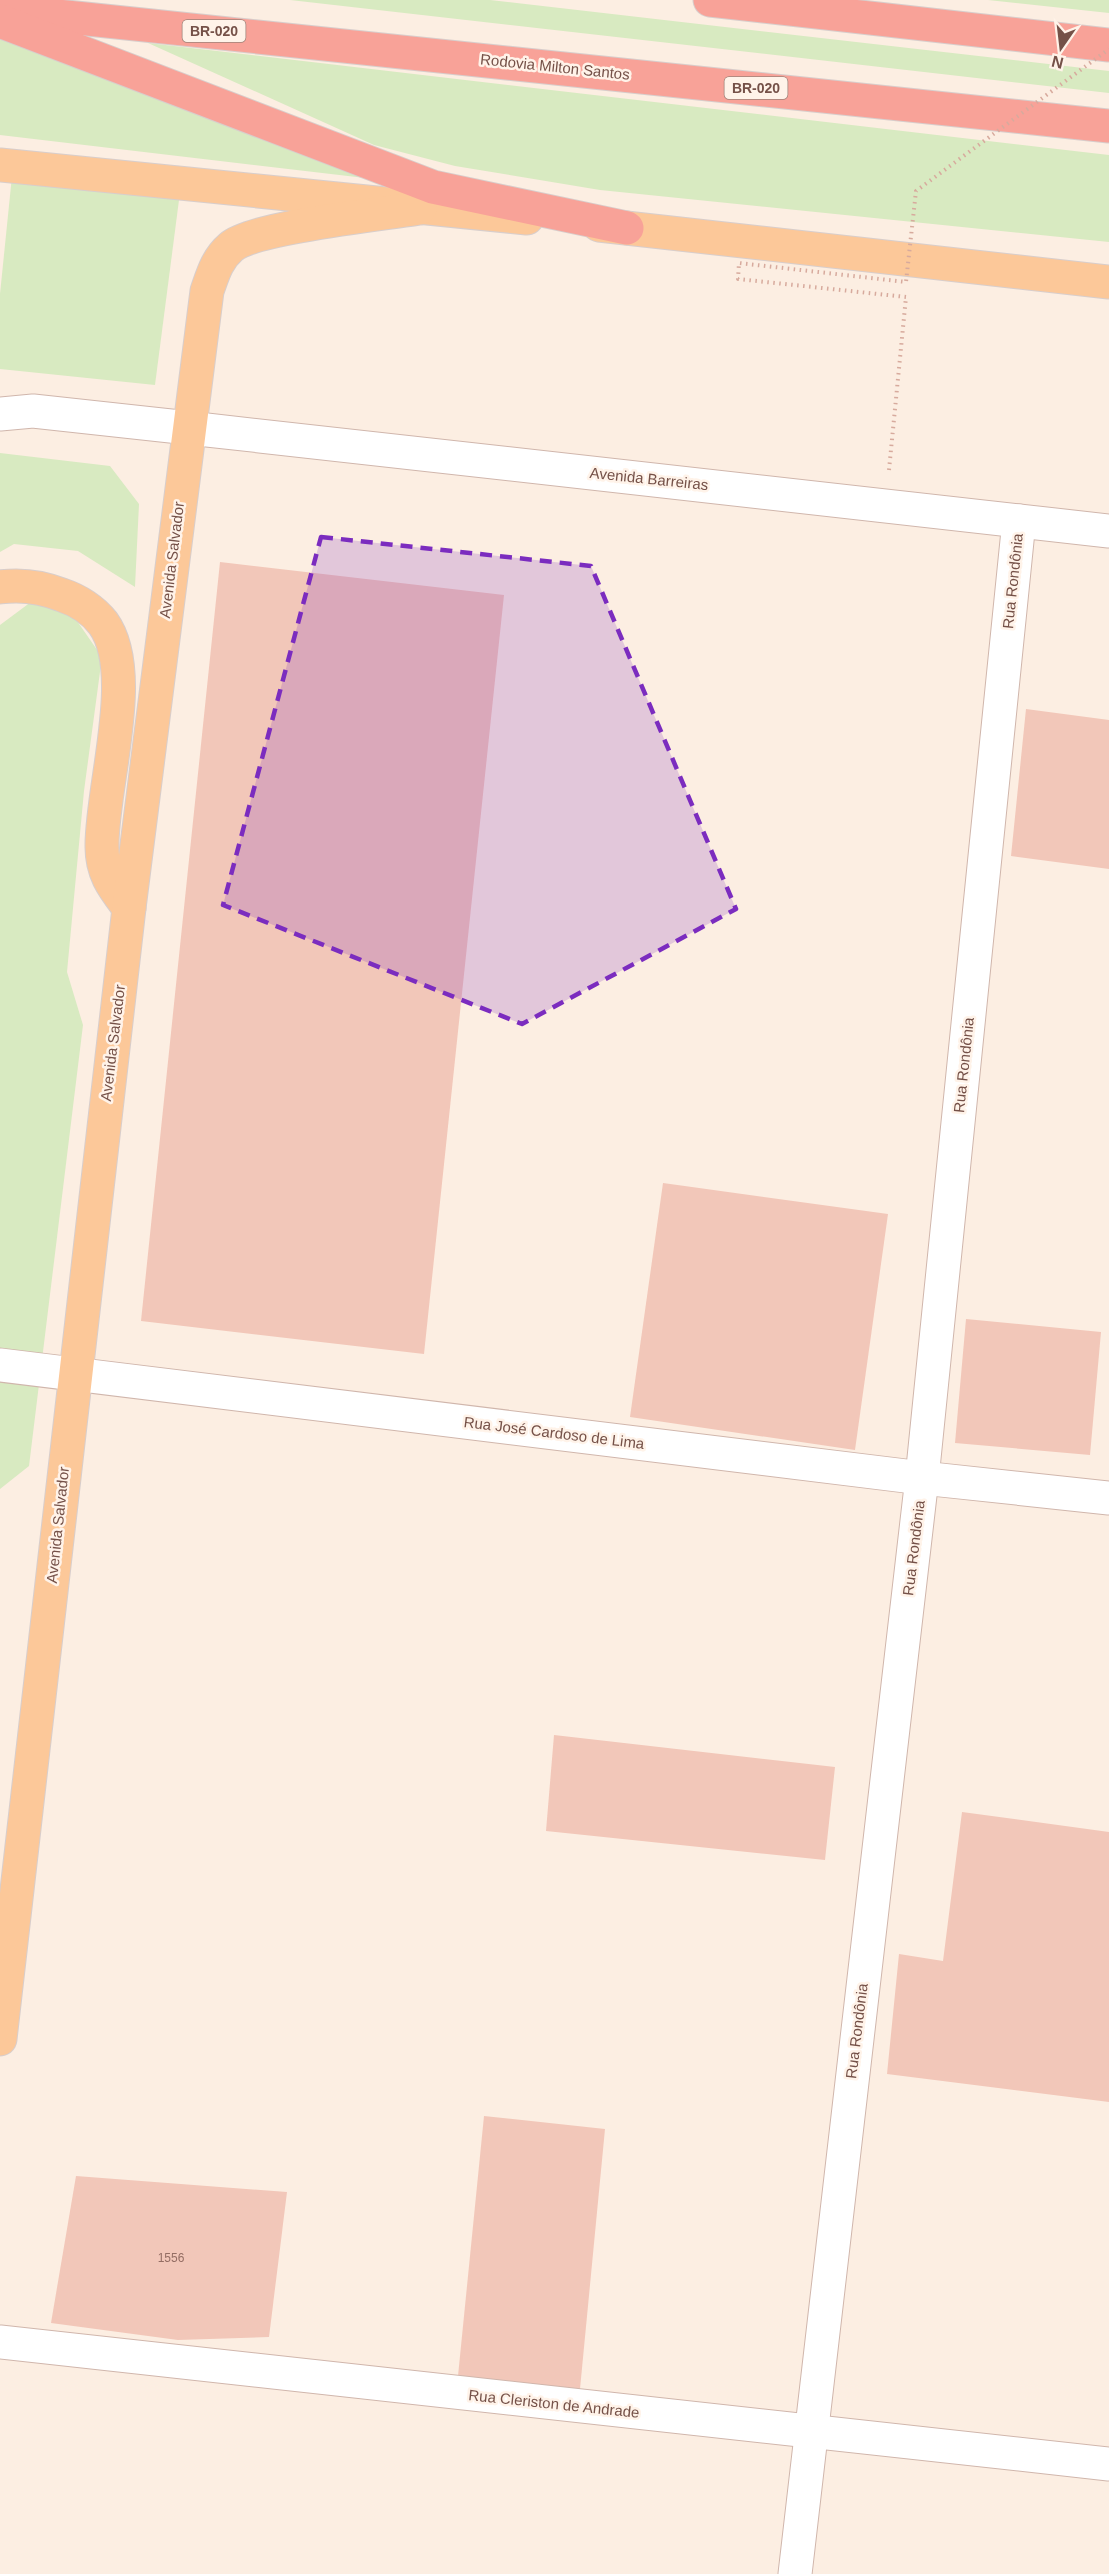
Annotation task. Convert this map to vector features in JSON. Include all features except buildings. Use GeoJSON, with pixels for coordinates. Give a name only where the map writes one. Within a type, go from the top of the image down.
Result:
{"type":"FeatureCollection","features":[{"type":"Feature","properties":{"kind":"highway"},"geometry":{"type":"LineString","coordinates":[[710,0],[1109,47]]}},
{"type":"Feature","properties":{"kind":"highway","name":"Rodovia Milton Santos"},"geometry":{"type":"LineString","coordinates":[[0,10],[1109,126]]}},
{"type":"Feature","properties":{"kind":"highway"},"geometry":{"type":"LineString","coordinates":[[0,21],[433,187],[627,228]]}},
{"type":"Feature","properties":{"kind":"main road"},"geometry":{"type":"LineString","coordinates":[[0,165],[627,228],[1109,282]]}},
{"type":"Feature","properties":{"kind":"main road","name":"Avenida Salvador"},"geometry":{"type":"LineString","coordinates":[[0,2039],[129,908],[207,291],[217,262],[232,245],[264,233],[420,208]]}},
{"type":"Feature","properties":{"kind":"main road"},"geometry":{"type":"LineString","coordinates":[[0,587],[18,585],[49,590],[78,600],[103,623],[117,654],[119,690],[102,848],[108,881],[129,908]]}},
{"type":"Feature","properties":{"kind":"street","name":"Avenida Barreiras"},"geometry":{"type":"LineString","coordinates":[[0,414],[33,411],[1109,531]]}},
{"type":"Feature","properties":{"kind":"street","name":"Rua Rondônia"},"geometry":{"type":"LineString","coordinates":[[795,2574],[922,1478],[1019,521]]}},
{"type":"Feature","properties":{"kind":"street","name":"Rua José Cardoso de Lima"},"geometry":{"type":"LineString","coordinates":[[0,1365],[922,1478],[1109,1498]]}},
{"type":"Feature","properties":{"kind":"street","name":"Rua Cleriston de Andrade"},"geometry":{"type":"LineString","coordinates":[[0,2342],[1109,2464]]}},
{"type":"Feature","properties":{"kind":"path"},"geometry":{"type":"LineString","coordinates":[[885,506],[906,297],[738,279],[740,263],[906,282],[916,191],[1109,47]]}},
{"type":"Feature","properties":{"kind":"highlighted area"},"geometry":{"type":"Polygon","coordinates":[[[321,537],[591,566],[736,909],[522,1024],[223,905],[321,537]]]}},
{"type":"Feature","properties":{"kind":"green space"},"geometry":{"type":"Polygon","coordinates":[[[290,0],[490,0],[1109,71],[1109,93],[290,0]]]}},
{"type":"Feature","properties":{"kind":"green space"},"geometry":{"type":"Polygon","coordinates":[[[988,0],[1109,0],[1109,13],[988,0]]]}},
{"type":"Feature","properties":{"kind":"green space"},"geometry":{"type":"Polygon","coordinates":[[[0,38],[382,180],[0,135],[0,38]]]}},
{"type":"Feature","properties":{"kind":"green space"},"geometry":{"type":"Polygon","coordinates":[[[148,43],[1109,155],[1109,242],[600,190],[455,166],[374,145],[148,43]]]}},
{"type":"Feature","properties":{"kind":"green space"},"geometry":{"type":"Polygon","coordinates":[[[12,176],[179,200],[155,385],[0,369],[0,294],[12,176]]]}},
{"type":"Feature","properties":{"kind":"green space"},"geometry":{"type":"Polygon","coordinates":[[[0,453],[110,466],[139,504],[135,587],[78,551],[14,544],[0,552],[0,453]]]}},
{"type":"Feature","properties":{"kind":"green space"},"geometry":{"type":"Polygon","coordinates":[[[35,599],[68,608],[102,657],[84,791],[67,972],[83,1025],[29,1466],[0,1489],[0,625],[35,599]]]}}]}
